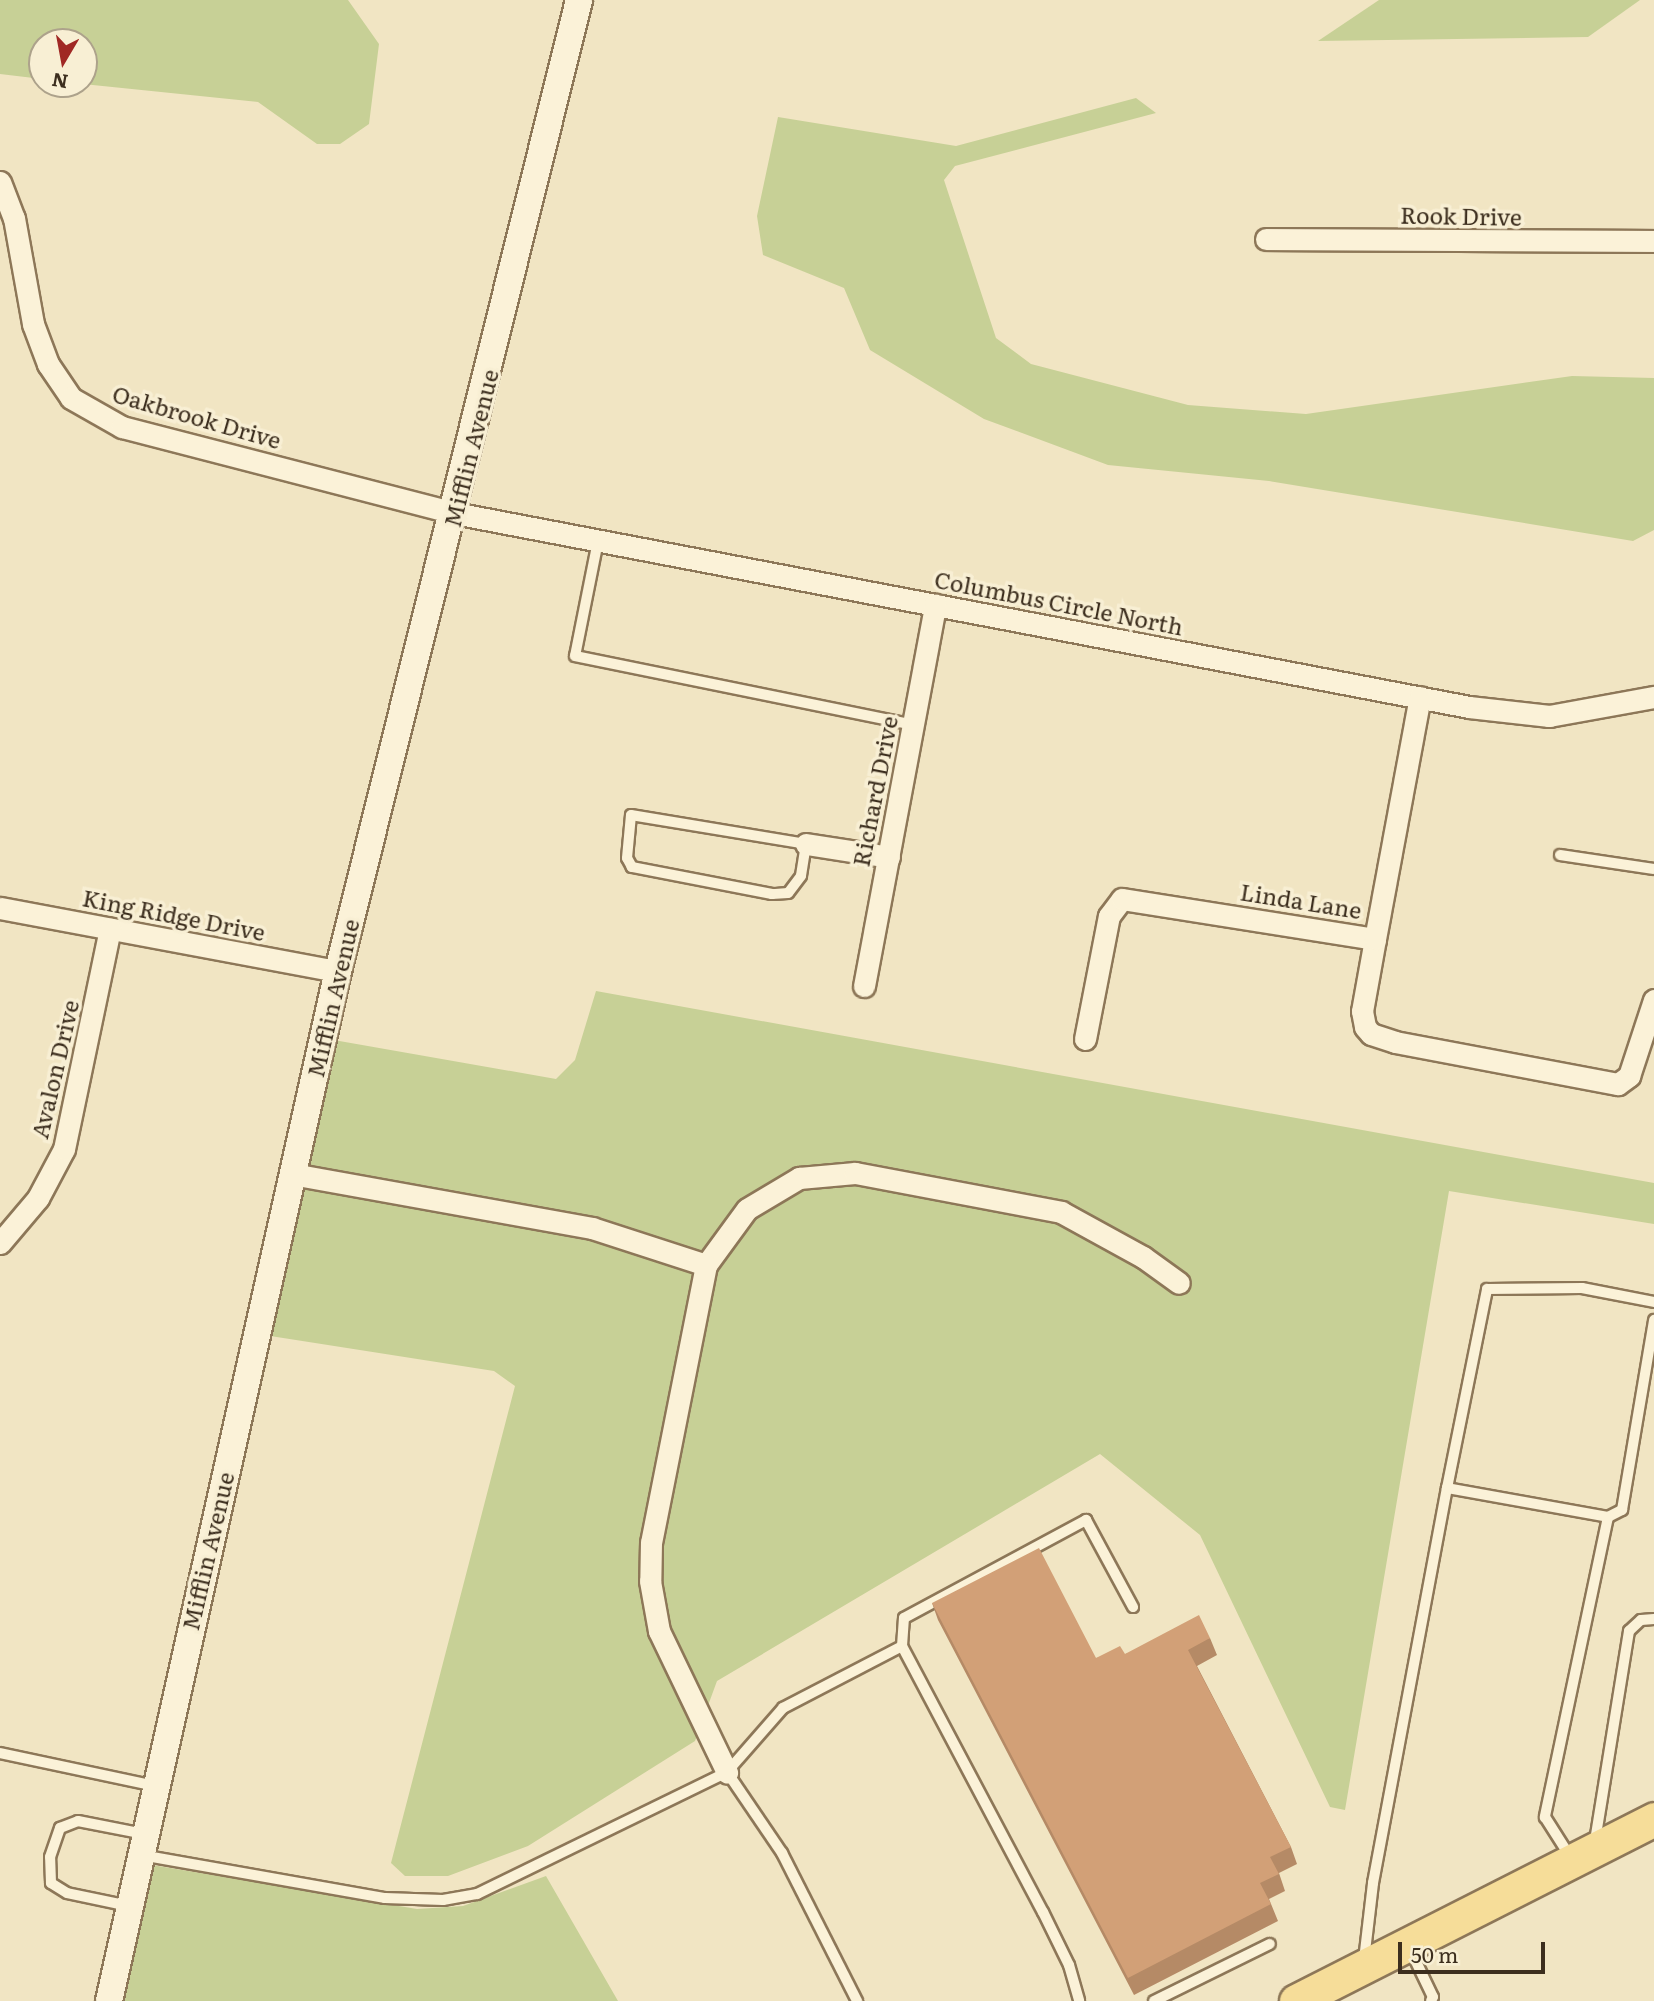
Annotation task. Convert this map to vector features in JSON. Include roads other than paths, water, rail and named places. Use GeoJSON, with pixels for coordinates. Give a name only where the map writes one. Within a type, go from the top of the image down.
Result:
{"type":"FeatureCollection","features":[{"type":"Feature","properties":{"kind":"main road"},"geometry":{"type":"LineString","coordinates":[[1296,2001],[1654,1819]]}},
{"type":"Feature","properties":{"kind":"street","name":"Mifflin Avenue"},"geometry":{"type":"LineString","coordinates":[[109,2001],[141,1845],[338,971],[454,513],[579,0]]}},
{"type":"Feature","properties":{"kind":"street","name":"Oakbrook Drive"},"geometry":{"type":"LineString","coordinates":[[0,182],[21,243],[40,348],[71,398],[88,411],[122,427],[454,513]]}},
{"type":"Feature","properties":{"kind":"street","name":"Rook Drive"},"geometry":{"type":"LineString","coordinates":[[1266,239],[1654,241]]}},
{"type":"Feature","properties":{"kind":"street","name":"Columbus Circle North"},"geometry":{"type":"LineString","coordinates":[[454,513],[1420,697],[1549,716],[1654,697]]}},
{"type":"Feature","properties":{"kind":"street","name":"Richard Drive"},"geometry":{"type":"LineString","coordinates":[[864,986],[935,605]]}},
{"type":"Feature","properties":{"kind":"street","name":"Linda Lane"},"geometry":{"type":"LineString","coordinates":[[1085,1039],[1109,916],[1122,899],[1375,939],[1420,697]]}},
{"type":"Feature","properties":{"kind":"street"},"geometry":{"type":"LineString","coordinates":[[806,844],[889,857]]}},
{"type":"Feature","properties":{"kind":"street","name":"King Ridge Drive"},"geometry":{"type":"LineString","coordinates":[[0,908],[338,971]]}},
{"type":"Feature","properties":{"kind":"street","name":"Avalon Drive"},"geometry":{"type":"LineString","coordinates":[[0,1243],[38,1198],[64,1149],[110,929]]}},
{"type":"Feature","properties":{"kind":"street"},"geometry":{"type":"LineString","coordinates":[[1375,939],[1362,1010],[1365,1027],[1371,1034],[1395,1042],[1618,1084],[1629,1076],[1654,1000]]}},
{"type":"Feature","properties":{"kind":"street"},"geometry":{"type":"LineString","coordinates":[[727,1772],[659,1631],[650,1581],[651,1542],[706,1265],[747,1209],[799,1178],[855,1173],[1061,1212],[1143,1257],[1179,1283]]}},
{"type":"Feature","properties":{"kind":"street"},"geometry":{"type":"LineString","coordinates":[[292,1174],[592,1228],[706,1265]]}},
{"type":"Feature","properties":{"kind":"lane"},"geometry":{"type":"LineString","coordinates":[[598,541],[575,656],[914,726]]}},
{"type":"Feature","properties":{"kind":"lane"},"geometry":{"type":"LineString","coordinates":[[631,815],[806,844],[801,876],[788,893],[646,871],[632,867],[627,858],[631,815]]}},
{"type":"Feature","properties":{"kind":"lane"},"geometry":{"type":"LineString","coordinates":[[1560,855],[1654,869]]}},
{"type":"Feature","properties":{"kind":"lane"},"geometry":{"type":"LineString","coordinates":[[1363,1967],[1373,1883],[1487,1289],[1582,1287],[1654,1302]]}},
{"type":"Feature","properties":{"kind":"lane"},"geometry":{"type":"LineString","coordinates":[[1447,1488],[1608,1517],[1622,1510],[1654,1320]]}},
{"type":"Feature","properties":{"kind":"lane"},"geometry":{"type":"LineString","coordinates":[[1583,1855],[1545,1817],[1608,1517]]}},
{"type":"Feature","properties":{"kind":"lane"},"geometry":{"type":"LineString","coordinates":[[1079,2001],[1069,1965],[1043,1912],[902,1646],[904,1618],[1086,1520],[1133,1607]]}},
{"type":"Feature","properties":{"kind":"lane"},"geometry":{"type":"LineString","coordinates":[[1583,1855],[1629,1631],[1640,1620],[1654,1619]]}},
{"type":"Feature","properties":{"kind":"lane"},"geometry":{"type":"LineString","coordinates":[[129,1906],[67,1893],[51,1883],[52,1849],[60,1828],[78,1821],[141,1845],[385,1898],[443,1900],[512,1880],[727,1772],[783,1708],[902,1646]]}},
{"type":"Feature","properties":{"kind":"lane"},"geometry":{"type":"LineString","coordinates":[[0,1754],[155,1786]]}},
{"type":"Feature","properties":{"kind":"lane"},"geometry":{"type":"LineString","coordinates":[[727,1772],[782,1853],[856,2001]]}},
{"type":"Feature","properties":{"kind":"lane"},"geometry":{"type":"LineString","coordinates":[[1154,2001],[1270,1944]]}},
{"type":"Feature","properties":{"kind":"lane"},"geometry":{"type":"LineString","coordinates":[[1408,1944],[1433,1997],[1431,2001]]}}]}
